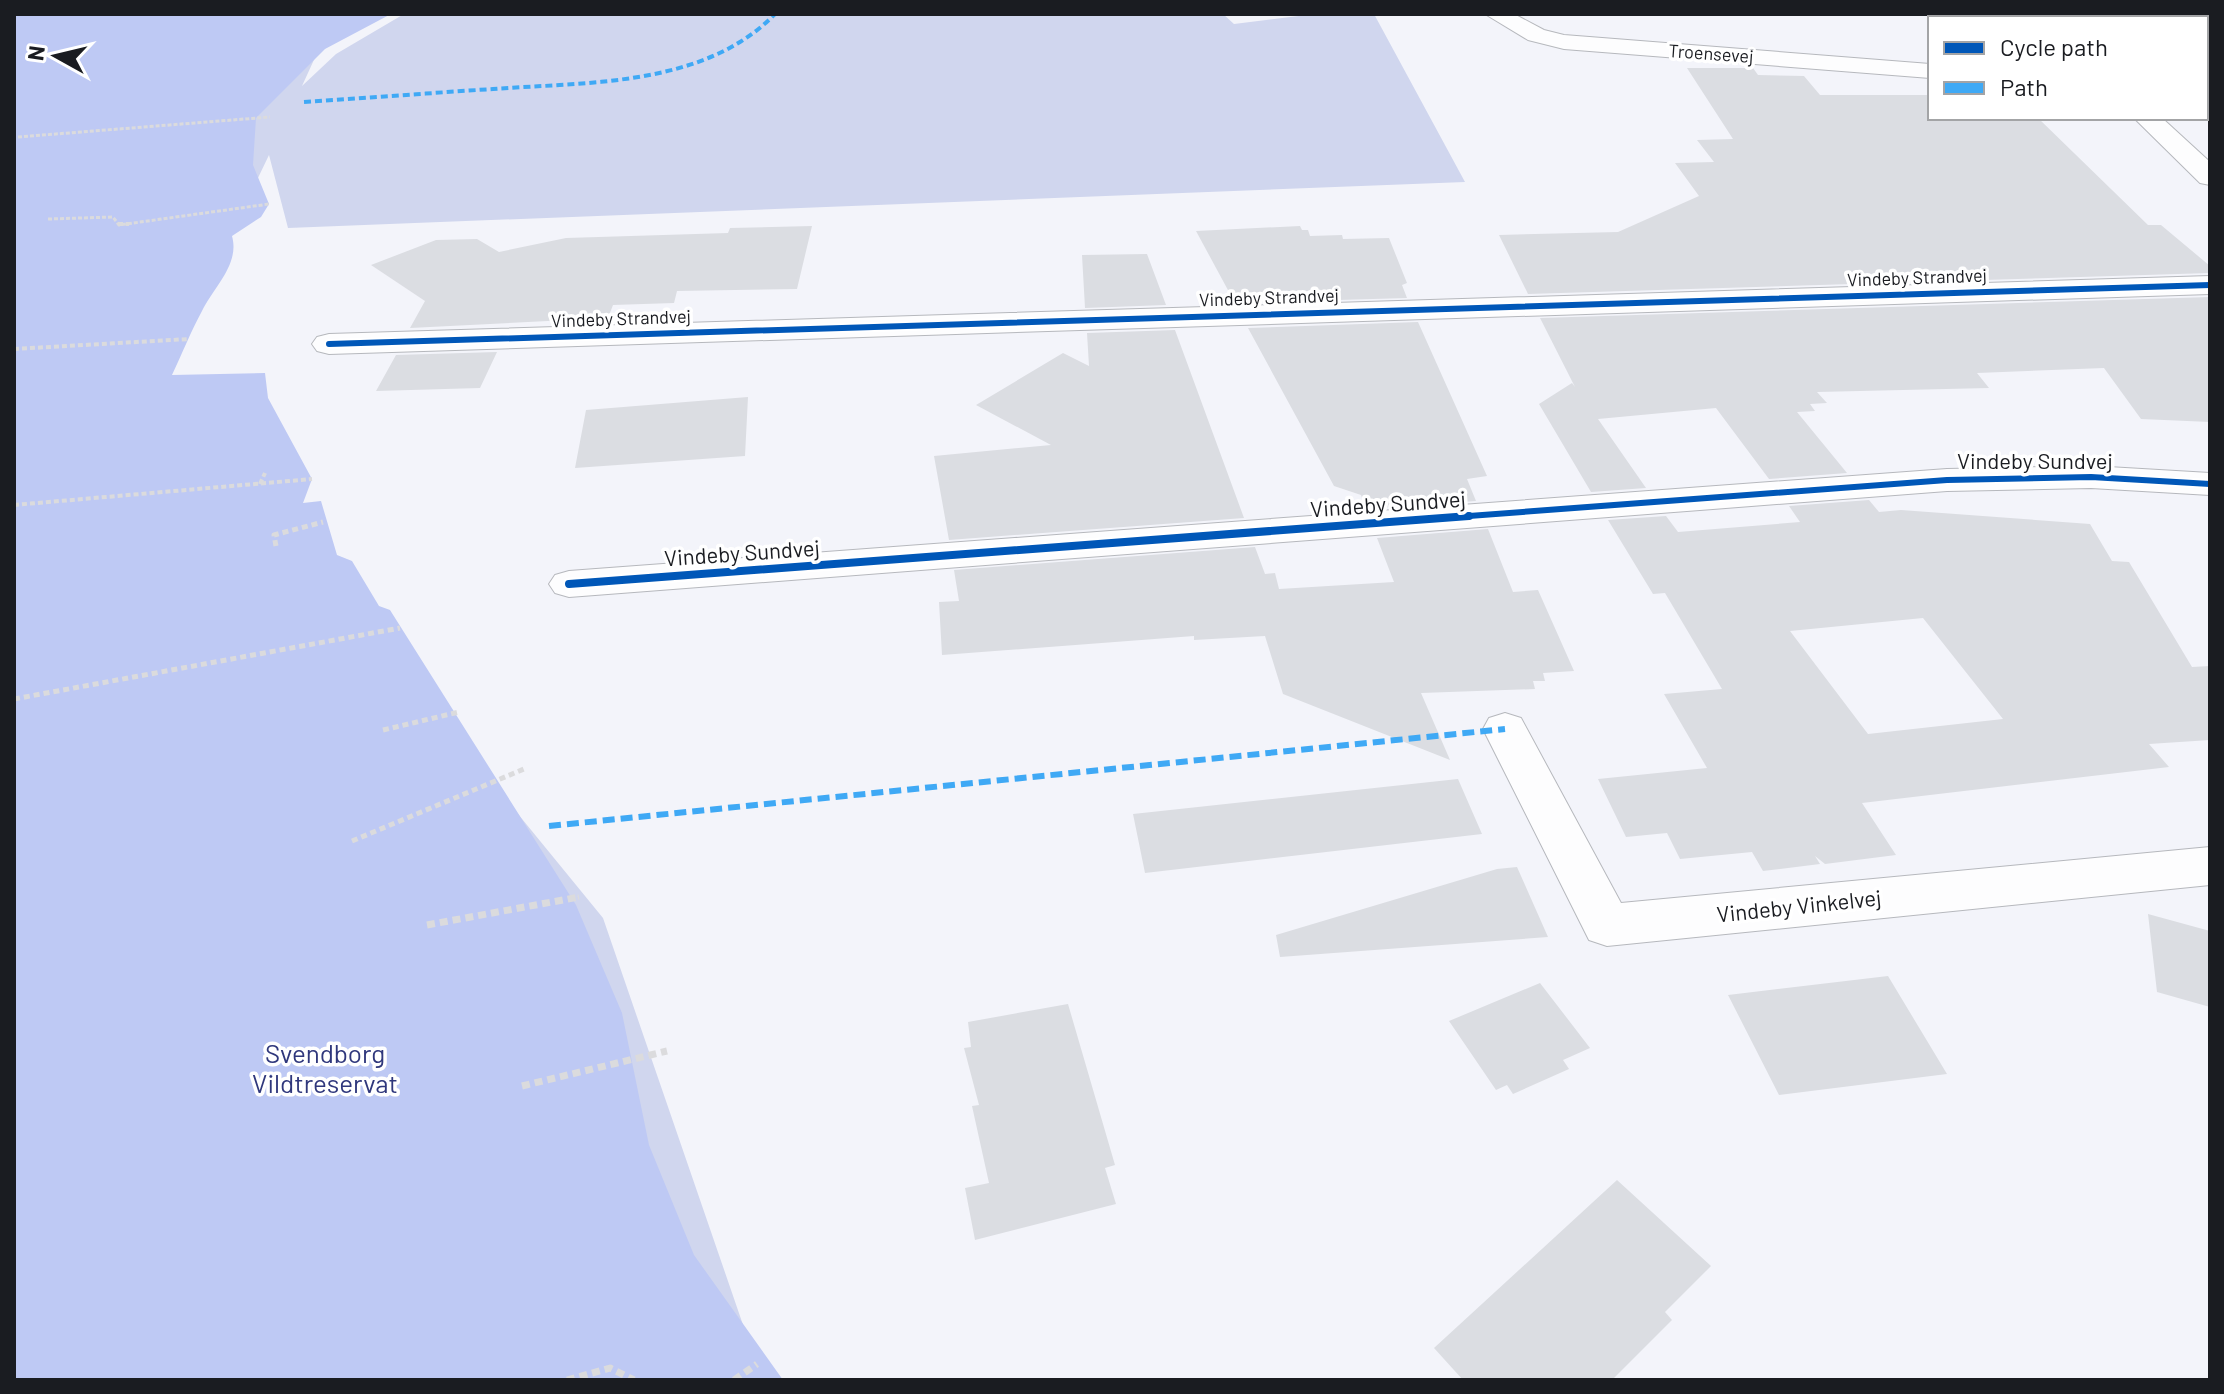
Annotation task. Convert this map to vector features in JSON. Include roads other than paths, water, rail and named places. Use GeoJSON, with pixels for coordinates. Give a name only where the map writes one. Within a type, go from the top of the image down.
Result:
{"type":"FeatureCollection","features":[{"type":"Feature","properties":{"kind":"street","name":"Troensevej"},"geometry":{"type":"LineString","coordinates":[[1497,14],[1536,35],[1564,42],[1928,71]]}},
{"type":"Feature","properties":{"kind":"street"},"geometry":{"type":"LineString","coordinates":[[2149,120],[2210,177]]}},
{"type":"Feature","properties":{"kind":"street","name":"Vindeby Strandvej"},"geometry":{"type":"LineString","coordinates":[[329,344],[2210,285]]}},
{"type":"Feature","properties":{"kind":"street","name":"Vindeby Sundvej"},"geometry":{"type":"LineString","coordinates":[[569,584],[1947,480],[2091,477],[2210,484]]}},
{"type":"Feature","properties":{"kind":"street","name":"Vindeby Vinkelvej"},"geometry":{"type":"LineString","coordinates":[[1505,729],[1607,925],[2210,866]]}},
{"type":"Feature","properties":{"kind":"water","name":"Svendborg Vildtreservat"},"geometry":{"type":"Polygon","coordinates":[[[14,14],[391,14],[325,49],[256,118],[253,165],[269,204],[261,217],[232,236],[234,246],[229,266],[198,319],[172,375],[265,373],[268,398],[312,479],[303,503],[321,501],[337,555],[352,561],[379,606],[390,610],[576,905],[622,1013],[649,1145],[694,1255],[783,1380],[14,1380],[14,14]]]}}]}
